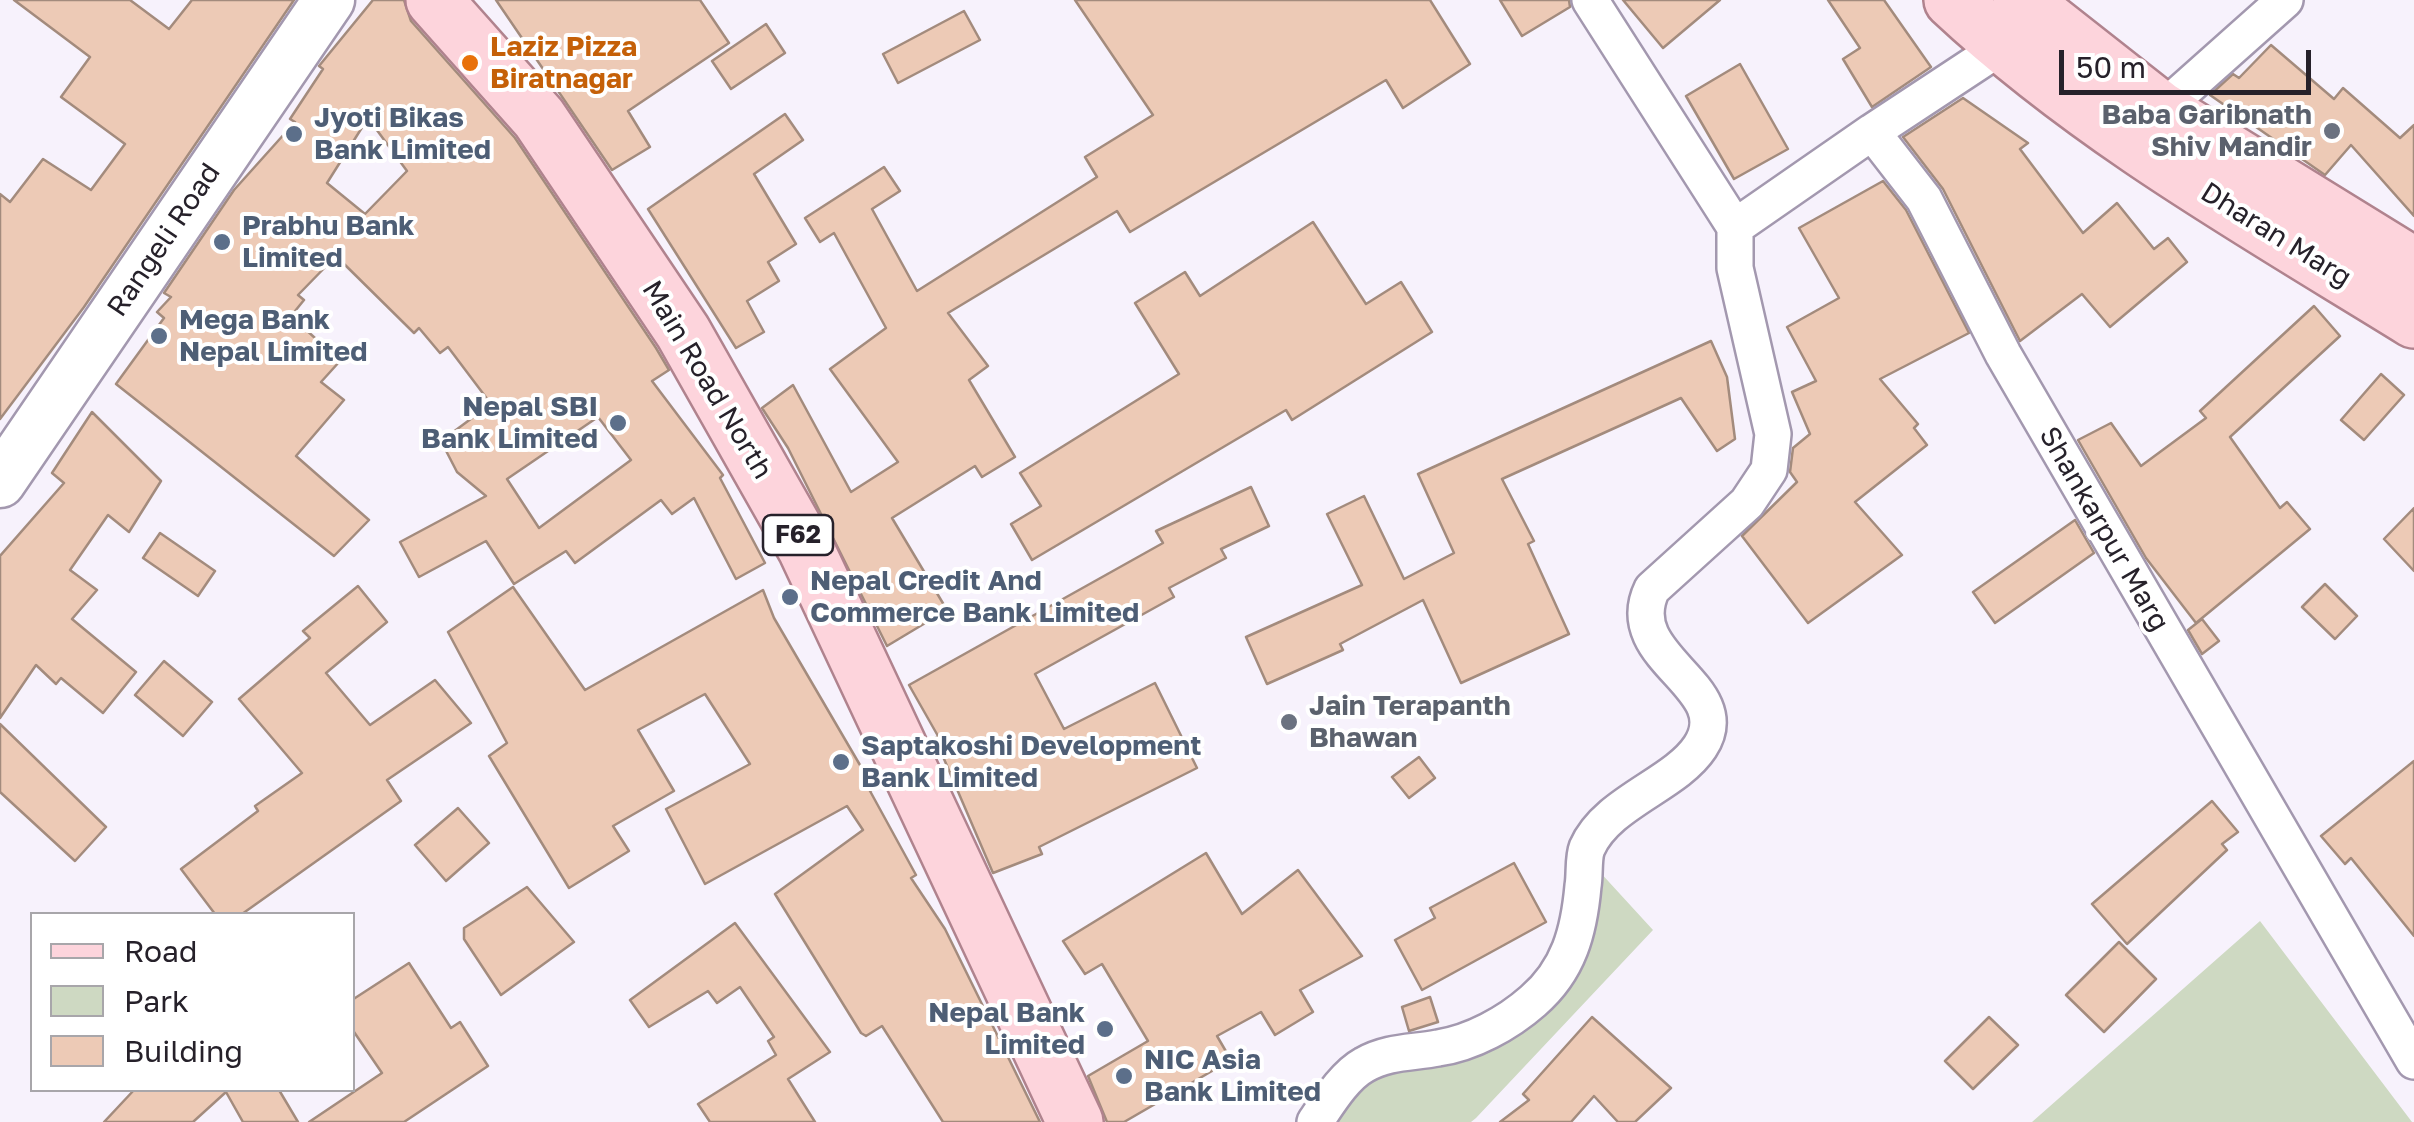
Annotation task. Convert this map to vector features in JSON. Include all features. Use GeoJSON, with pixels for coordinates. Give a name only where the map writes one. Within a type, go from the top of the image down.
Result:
{"type":"FeatureCollection","features":[{"type":"Feature","properties":{"kind":"main road","name":"Rangeli Road"},"geometry":{"type":"LineString","coordinates":[[0,482],[329,0]]}},
{"type":"Feature","properties":{"kind":"main road","name":"Main Road North"},"geometry":{"type":"LineString","coordinates":[[434,0],[538,118],[683,332],[806,549],[1075,1122]]}},
{"type":"Feature","properties":{"kind":"main road","name":"Dharan Marg"},"geometry":{"type":"LineString","coordinates":[[1952,0],[2011,23],[2143,126],[2414,320]]}},
{"type":"Feature","properties":{"kind":"main road","name":"Dharan Marg"},"geometry":{"type":"LineString","coordinates":[[2143,126],[2414,266]]}},
{"type":"Feature","properties":{"kind":"street"},"geometry":{"type":"LineString","coordinates":[[1315,1122],[1361,1066],[1390,1054],[1457,1042],[1499,1026],[1535,1000],[1563,966],[1579,930],[1587,848],[1613,816],[1699,749],[1708,730],[1708,709],[1644,626],[1644,607],[1652,588],[1746,504],[1769,470],[1773,434],[1734,268],[1735,227],[1590,0]]}},
{"type":"Feature","properties":{"kind":"street"},"geometry":{"type":"LineString","coordinates":[[2143,126],[2285,0]]}},
{"type":"Feature","properties":{"kind":"street"},"geometry":{"type":"LineString","coordinates":[[1735,227],[1872,132],[2011,23]]}},
{"type":"Feature","properties":{"kind":"street","name":"Shankarpur Marg"},"geometry":{"type":"LineString","coordinates":[[1872,132],[1924,199],[2003,354],[2414,1062]]}},
{"type":"Feature","properties":{"kind":"green space"},"geometry":{"type":"Polygon","coordinates":[[[1587,858],[1653,930],[1476,1118],[1471,1122],[1314,1122],[1342,1083],[1506,1019],[1551,975],[1587,858]]]}},
{"type":"Feature","properties":{"kind":"green space"},"geometry":{"type":"Polygon","coordinates":[[[2260,921],[2412,1122],[2032,1122],[2260,921]]]}},
{"type":"Feature","properties":{"kind":"building"},"geometry":{"type":"Polygon","coordinates":[[[14,0],[130,0],[169,29],[192,0],[294,0],[84,307],[0,419],[0,194],[10,202],[43,159],[91,190],[125,144],[61,97],[90,57],[14,0]]]}},
{"type":"Feature","properties":{"kind":"building"},"geometry":{"type":"Polygon","coordinates":[[[373,0],[404,0],[411,21],[515,138],[656,348],[669,370],[652,381],[723,475],[720,478],[765,563],[736,579],[694,498],[672,514],[661,500],[575,563],[566,551],[514,584],[486,541],[419,577],[400,542],[486,496],[457,472],[441,441],[491,404],[448,347],[440,353],[419,328],[414,333],[336,256],[298,295],[304,300],[291,316],[340,361],[321,382],[344,400],[296,456],[369,520],[334,556],[116,384],[164,318],[157,312],[171,297],[164,293],[234,190],[295,122],[290,119],[323,69],[319,66],[373,0]],[[368,118],[327,183],[365,214],[407,171],[368,118]],[[598,417],[507,479],[539,528],[631,460],[598,417]]]}},
{"type":"Feature","properties":{"kind":"building"},"geometry":{"type":"Polygon","coordinates":[[[496,0],[700,0],[729,43],[628,111],[650,147],[612,170],[496,0]]]}},
{"type":"Feature","properties":{"kind":"building"},"geometry":{"type":"Polygon","coordinates":[[[1075,0],[1430,0],[1470,64],[1403,108],[1386,80],[1130,232],[1117,211],[948,313],[988,366],[969,380],[1015,457],[982,477],[975,466],[892,518],[947,610],[887,646],[788,448],[762,408],[793,385],[851,492],[898,462],[830,369],[886,328],[834,233],[820,242],[805,218],[884,167],[900,191],[872,209],[917,291],[1097,177],[1085,157],[1153,115],[1075,0]]]}},
{"type":"Feature","properties":{"kind":"building"},"geometry":{"type":"Polygon","coordinates":[[[1500,0],[1569,0],[1570,7],[1522,36],[1500,0]]]}},
{"type":"Feature","properties":{"kind":"building"},"geometry":{"type":"Polygon","coordinates":[[[1623,0],[1720,0],[1663,48],[1623,0]]]}},
{"type":"Feature","properties":{"kind":"building"},"geometry":{"type":"Polygon","coordinates":[[[1828,0],[1884,0],[1931,67],[1872,107],[1843,59],[1860,48],[1828,0]]]}},
{"type":"Feature","properties":{"kind":"building"},"geometry":{"type":"Polygon","coordinates":[[[964,11],[980,40],[898,83],[883,54],[964,11]]]}},
{"type":"Feature","properties":{"kind":"building"},"geometry":{"type":"Polygon","coordinates":[[[766,24],[785,53],[731,89],[712,61],[766,24]]]}},
{"type":"Feature","properties":{"kind":"building"},"geometry":{"type":"Polygon","coordinates":[[[2271,45],[2334,99],[2343,88],[2400,138],[2414,125],[2414,216],[2351,145],[2325,175],[2210,95],[2233,74],[2239,78],[2271,45]]]}},
{"type":"Feature","properties":{"kind":"building"},"geometry":{"type":"Polygon","coordinates":[[[1740,64],[1788,149],[1734,179],[1686,96],[1740,64]]]}},
{"type":"Feature","properties":{"kind":"building"},"geometry":{"type":"Polygon","coordinates":[[[1963,98],[2028,143],[2020,149],[2083,233],[2117,203],[2154,249],[2168,238],[2187,262],[2110,327],[2082,294],[2020,341],[1943,189],[1903,137],[1963,98]]]}},
{"type":"Feature","properties":{"kind":"building"},"geometry":{"type":"Polygon","coordinates":[[[785,114],[803,140],[754,174],[796,244],[768,262],[779,281],[747,301],[764,332],[736,348],[648,209],[785,114]]]}},
{"type":"Feature","properties":{"kind":"building"},"geometry":{"type":"Polygon","coordinates":[[[1883,181],[1906,210],[1969,333],[1880,379],[1918,424],[1914,428],[1927,445],[1855,502],[1902,555],[1808,623],[1742,536],[1797,482],[1790,472],[1793,448],[1810,434],[1792,392],[1816,381],[1787,327],[1839,298],[1799,228],[1883,181]]]}},
{"type":"Feature","properties":{"kind":"building"},"geometry":{"type":"Polygon","coordinates":[[[1313,222],[1366,304],[1401,282],[1432,332],[1292,420],[1286,410],[1032,560],[1011,524],[1041,506],[1020,473],[1179,374],[1135,303],[1185,272],[1200,296],[1313,222]]]}},
{"type":"Feature","properties":{"kind":"building"},"geometry":{"type":"Polygon","coordinates":[[[2314,306],[2340,336],[2230,437],[2280,508],[2287,502],[2310,529],[2196,623],[2146,558],[2078,440],[2111,423],[2141,466],[2206,418],[2200,411],[2314,306]]]}},
{"type":"Feature","properties":{"kind":"building"},"geometry":{"type":"Polygon","coordinates":[[[1711,341],[1727,377],[1735,439],[1717,451],[1681,398],[1502,479],[1534,541],[1528,544],[1569,634],[1461,683],[1423,600],[1340,644],[1343,650],[1267,684],[1246,637],[1362,585],[1327,514],[1364,496],[1404,579],[1454,553],[1418,474],[1711,341]]]}},
{"type":"Feature","properties":{"kind":"building"},"geometry":{"type":"Polygon","coordinates":[[[2381,374],[2404,395],[2364,440],[2341,420],[2381,374]]]}},
{"type":"Feature","properties":{"kind":"building"},"geometry":{"type":"Polygon","coordinates":[[[92,412],[161,481],[129,532],[108,515],[70,570],[97,590],[72,619],[136,672],[103,713],[61,678],[56,684],[36,665],[0,718],[0,556],[64,483],[52,473],[92,412]]]}},
{"type":"Feature","properties":{"kind":"building"},"geometry":{"type":"Polygon","coordinates":[[[1251,487],[1269,526],[1221,549],[1226,558],[1169,588],[1174,597],[1035,674],[1064,729],[1155,683],[1197,768],[1039,847],[1042,854],[993,873],[935,738],[938,736],[909,685],[1163,543],[1156,531],[1251,487]]]}},
{"type":"Feature","properties":{"kind":"building"},"geometry":{"type":"Polygon","coordinates":[[[2414,508],[2414,571],[2384,539],[2414,508]]]}},
{"type":"Feature","properties":{"kind":"building"},"geometry":{"type":"Polygon","coordinates":[[[2075,520],[2094,553],[1995,623],[1973,592],[2075,520]]]}},
{"type":"Feature","properties":{"kind":"building"},"geometry":{"type":"Polygon","coordinates":[[[160,533],[215,571],[198,596],[143,558],[160,533]]]}},
{"type":"Feature","properties":{"kind":"building"},"geometry":{"type":"Polygon","coordinates":[[[2325,584],[2357,616],[2335,639],[2302,607],[2325,584]]]}},
{"type":"Feature","properties":{"kind":"building"},"geometry":{"type":"Polygon","coordinates":[[[358,586],[387,622],[326,673],[370,725],[435,680],[471,723],[387,780],[401,801],[245,912],[213,912],[181,869],[258,811],[255,806],[302,773],[239,699],[310,638],[303,631],[358,586]]]}},
{"type":"Feature","properties":{"kind":"building"},"geometry":{"type":"Polygon","coordinates":[[[513,587],[585,690],[763,590],[774,618],[874,789],[870,791],[916,875],[911,878],[945,929],[1040,1122],[943,1122],[882,1026],[866,1036],[861,1033],[775,894],[863,830],[847,806],[705,884],[666,809],[750,764],[705,694],[638,730],[674,791],[613,826],[629,851],[569,888],[489,756],[507,743],[448,632],[513,587]]]}},
{"type":"Feature","properties":{"kind":"building"},"geometry":{"type":"Polygon","coordinates":[[[2202,619],[2219,641],[2202,654],[2188,630],[2202,619]]]}},
{"type":"Feature","properties":{"kind":"building"},"geometry":{"type":"Polygon","coordinates":[[[164,661],[212,702],[183,736],[135,695],[164,661]]]}},
{"type":"Feature","properties":{"kind":"building"},"geometry":{"type":"Polygon","coordinates":[[[0,724],[106,827],[75,861],[0,792],[0,724]]]}},
{"type":"Feature","properties":{"kind":"building"},"geometry":{"type":"Polygon","coordinates":[[[1419,757],[1435,778],[1409,798],[1392,777],[1419,757]]]}},
{"type":"Feature","properties":{"kind":"building"},"geometry":{"type":"Polygon","coordinates":[[[2414,761],[2414,936],[2351,858],[2345,864],[2321,836],[2414,761]]]}},
{"type":"Feature","properties":{"kind":"building"},"geometry":{"type":"Polygon","coordinates":[[[2212,801],[2238,832],[2222,844],[2227,850],[2127,944],[2092,904],[2212,801]]]}},
{"type":"Feature","properties":{"kind":"building"},"geometry":{"type":"Polygon","coordinates":[[[458,808],[489,843],[446,881],[415,845],[458,808]]]}},
{"type":"Feature","properties":{"kind":"building"},"geometry":{"type":"Polygon","coordinates":[[[1206,853],[1242,914],[1298,870],[1362,956],[1300,990],[1313,1012],[1275,1035],[1261,1012],[1217,1036],[1231,1060],[1124,1122],[1107,1122],[1088,1076],[1148,1041],[1102,964],[1085,974],[1063,941],[1206,853]]]}},
{"type":"Feature","properties":{"kind":"building"},"geometry":{"type":"Polygon","coordinates":[[[1514,863],[1546,922],[1422,990],[1395,940],[1435,918],[1430,908],[1514,863]]]}},
{"type":"Feature","properties":{"kind":"building"},"geometry":{"type":"Polygon","coordinates":[[[527,887],[574,942],[501,995],[464,939],[464,928],[527,887]]]}},
{"type":"Feature","properties":{"kind":"building"},"geometry":{"type":"Polygon","coordinates":[[[735,923],[830,1052],[788,1079],[815,1122],[710,1122],[698,1104],[776,1055],[768,1041],[774,1037],[740,987],[717,1003],[708,991],[649,1027],[630,1000],[735,923]]]}},
{"type":"Feature","properties":{"kind":"building"},"geometry":{"type":"Polygon","coordinates":[[[2119,942],[2156,979],[2104,1032],[2066,995],[2119,942]]]}},
{"type":"Feature","properties":{"kind":"building"},"geometry":{"type":"Polygon","coordinates":[[[409,963],[451,1028],[460,1022],[488,1066],[404,1122],[309,1122],[382,1073],[355,1033],[355,998],[409,963]]]}},
{"type":"Feature","properties":{"kind":"building"},"geometry":{"type":"Polygon","coordinates":[[[1430,997],[1438,1022],[1409,1031],[1402,1007],[1430,997]]]}},
{"type":"Feature","properties":{"kind":"building"},"geometry":{"type":"Polygon","coordinates":[[[1592,1017],[1671,1088],[1635,1122],[1618,1122],[1594,1096],[1571,1122],[1500,1122],[1529,1100],[1523,1094],[1592,1017]]]}},
{"type":"Feature","properties":{"kind":"building"},"geometry":{"type":"Polygon","coordinates":[[[1989,1017],[2018,1045],[1973,1089],[1945,1061],[1989,1017]]]}},
{"type":"Feature","properties":{"kind":"building"},"geometry":{"type":"Polygon","coordinates":[[[132,1092],[226,1092],[193,1122],[104,1122],[132,1092]]]}},
{"type":"Feature","properties":{"kind":"building"},"geometry":{"type":"Polygon","coordinates":[[[226,1092],[280,1092],[298,1122],[243,1122],[226,1092]]]}},
{"type":"Feature","properties":{"kind":"place","name":"Laziz Pizza Biratnagar"},"geometry":{"type":"Point","coordinates":[470,63]}},
{"type":"Feature","properties":{"kind":"place","name":"Baba Garibnath Shiv Mandir"},"geometry":{"type":"Point","coordinates":[2332,131]}},
{"type":"Feature","properties":{"kind":"place","name":"Jyoti Bikas Bank Limited"},"geometry":{"type":"Point","coordinates":[294,134]}},
{"type":"Feature","properties":{"kind":"place","name":"Prabhu Bank Limited"},"geometry":{"type":"Point","coordinates":[222,242]}},
{"type":"Feature","properties":{"kind":"place","name":"Mega Bank Nepal Limited"},"geometry":{"type":"Point","coordinates":[159,336]}},
{"type":"Feature","properties":{"kind":"place","name":"Nepal SBI Bank Limited"},"geometry":{"type":"Point","coordinates":[618,423]}},
{"type":"Feature","properties":{"kind":"place","name":"Nepal Credit And Commerce Bank Limited"},"geometry":{"type":"Point","coordinates":[790,597]}},
{"type":"Feature","properties":{"kind":"place","name":"Jain Terapanth Bhawan"},"geometry":{"type":"Point","coordinates":[1289,722]}},
{"type":"Feature","properties":{"kind":"place","name":"Saptakoshi Development Bank Limited"},"geometry":{"type":"Point","coordinates":[841,762]}},
{"type":"Feature","properties":{"kind":"place","name":"Nepal Bank Limited"},"geometry":{"type":"Point","coordinates":[1105,1029]}},
{"type":"Feature","properties":{"kind":"place","name":"NIC Asia Bank Limited"},"geometry":{"type":"Point","coordinates":[1124,1076]}}]}
